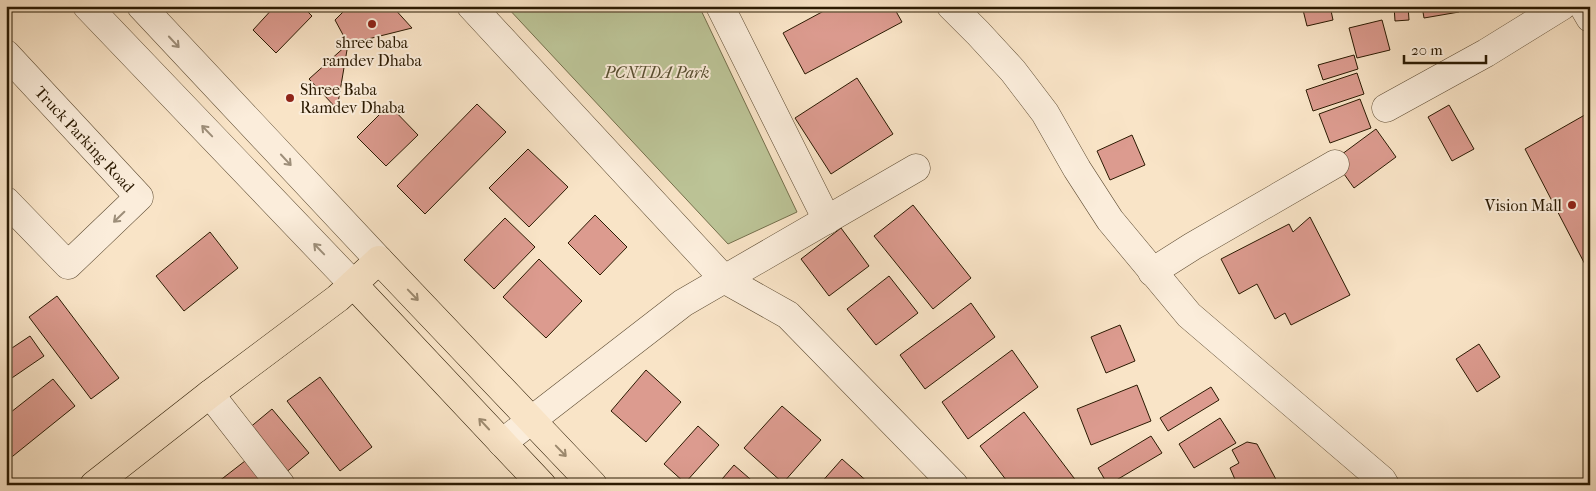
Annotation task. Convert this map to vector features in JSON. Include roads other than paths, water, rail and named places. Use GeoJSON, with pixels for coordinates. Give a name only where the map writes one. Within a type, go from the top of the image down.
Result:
{"type":"FeatureCollection","features":[{"type":"Feature","properties":{"kind":"main road"},"geometry":{"type":"LineString","coordinates":[[94,485],[323,309],[379,260],[532,420],[586,483]]}},
{"type":"Feature","properties":{"kind":"main road"},"geometry":{"type":"LineString","coordinates":[[353,284],[542,485]]}},
{"type":"Feature","properties":{"kind":"street"},"geometry":{"type":"LineString","coordinates":[[87,6],[353,284]]}},
{"type":"Feature","properties":{"kind":"street"},"geometry":{"type":"LineString","coordinates":[[141,6],[379,260]]}},
{"type":"Feature","properties":{"kind":"street"},"geometry":{"type":"LineString","coordinates":[[471,6],[724,279],[788,315],[954,485]]}},
{"type":"Feature","properties":{"kind":"street"},"geometry":{"type":"LineString","coordinates":[[720,6],[827,220]]}},
{"type":"Feature","properties":{"kind":"street"},"geometry":{"type":"LineString","coordinates":[[951,6],[1018,78],[1044,114],[1110,220],[1189,315],[1382,480],[1385,485]]}},
{"type":"Feature","properties":{"kind":"street"},"geometry":{"type":"LineString","coordinates":[[1386,108],[1486,54],[1562,6]]}},
{"type":"Feature","properties":{"kind":"street"},"geometry":{"type":"LineString","coordinates":[[1584,6],[1590,18]]}},
{"type":"Feature","properties":{"kind":"street","name":"Truck Parking Road"},"geometry":{"type":"LineString","coordinates":[[6,54],[139,197],[68,266],[6,201]]}},
{"type":"Feature","properties":{"kind":"street"},"geometry":{"type":"LineString","coordinates":[[1152,272],[1193,246],[1335,164]]}},
{"type":"Feature","properties":{"kind":"street"},"geometry":{"type":"LineString","coordinates":[[502,443],[683,303],[916,168]]}},
{"type":"Feature","properties":{"kind":"street"},"geometry":{"type":"LineString","coordinates":[[210,394],[281,485]]}},
{"type":"Feature","properties":{"kind":"place","name":"shree baba ramdev Dhaba"},"geometry":{"type":"Point","coordinates":[372,24]}},
{"type":"Feature","properties":{"kind":"place","name":"Shree Baba Ramdev Dhaba"},"geometry":{"type":"Point","coordinates":[290,98]}},
{"type":"Feature","properties":{"kind":"place","name":"Vision Mall"},"geometry":{"type":"Point","coordinates":[1572,205]}},
{"type":"Feature","properties":{"kind":"park label","name":"PCNTDA Park"},"geometry":{"type":"Point","coordinates":[657,72]}}]}
